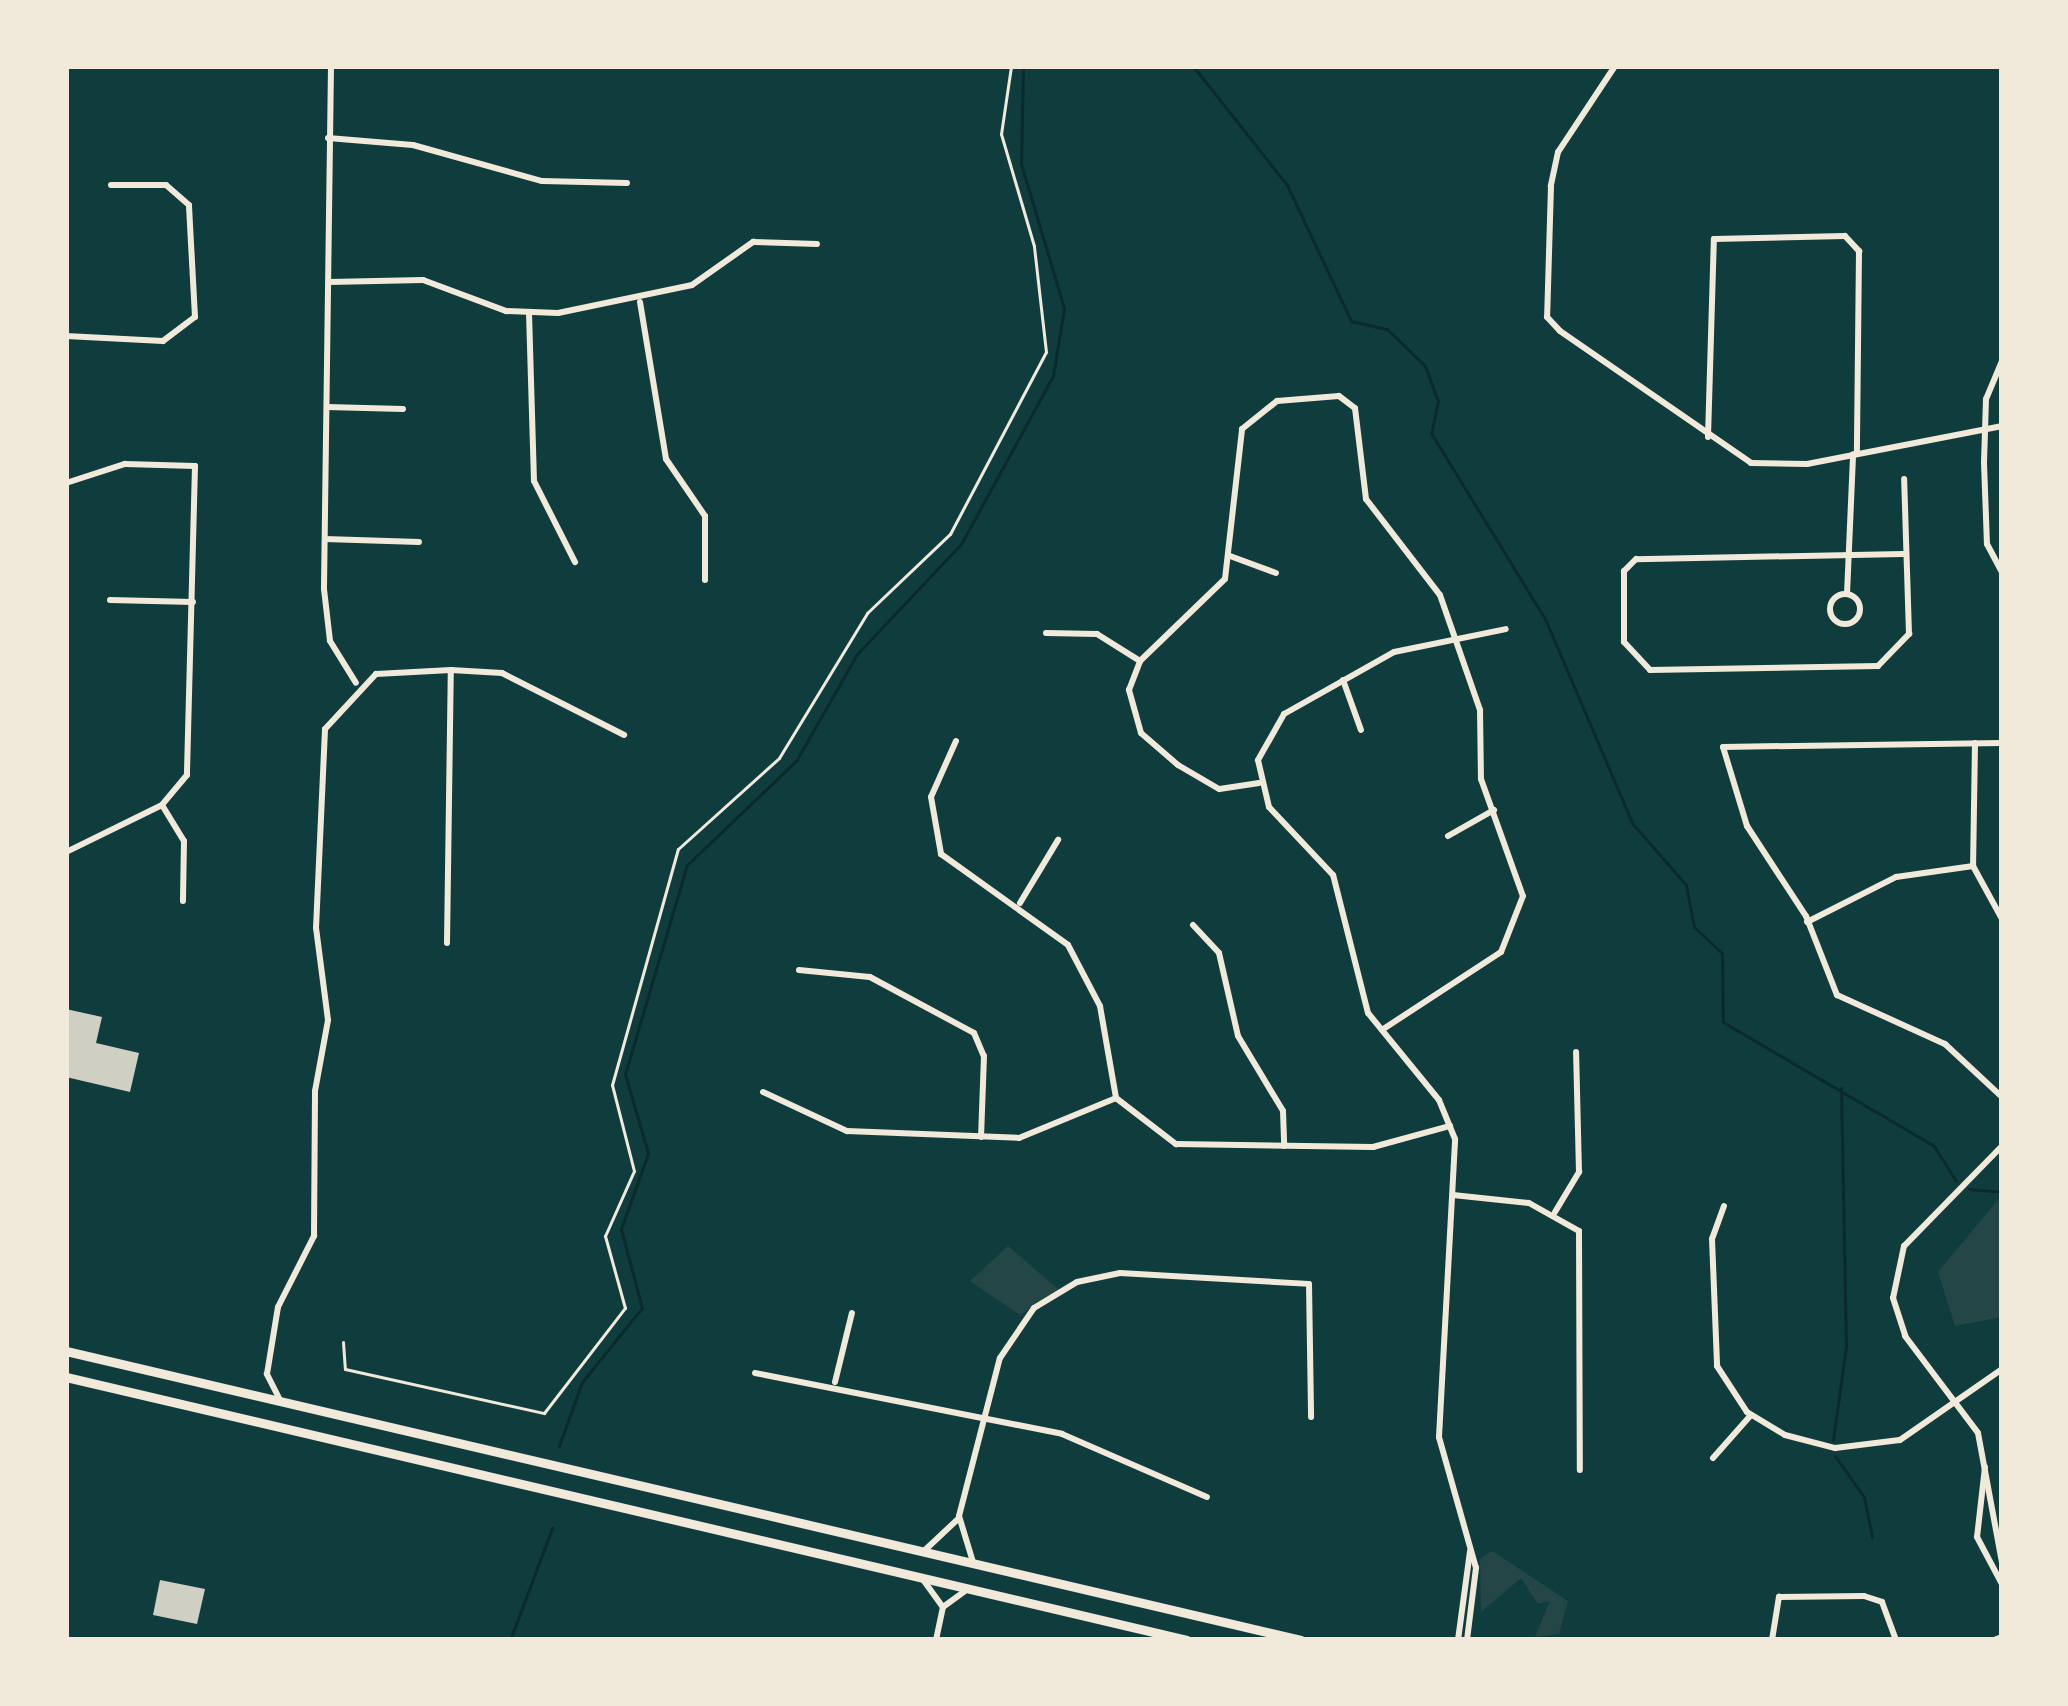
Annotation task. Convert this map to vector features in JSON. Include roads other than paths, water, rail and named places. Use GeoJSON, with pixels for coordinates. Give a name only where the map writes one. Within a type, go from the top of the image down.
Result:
{"type":"FeatureCollection","features":[{"type":"Feature","properties":{"kind":"main road"},"geometry":{"type":"LineString","coordinates":[[66,1351],[1301,1640]]}},
{"type":"Feature","properties":{"kind":"main road"},"geometry":{"type":"LineString","coordinates":[[66,1377],[1187,1640]]}},
{"type":"Feature","properties":{"kind":"street"},"geometry":{"type":"LineString","coordinates":[[331,66],[325,539],[330,641],[356,683]]}},
{"type":"Feature","properties":{"kind":"street"},"geometry":{"type":"LineString","coordinates":[[1615,66],[1558,152],[1547,317],[1708,437],[1784,467],[2002,426]]}},
{"type":"Feature","properties":{"kind":"street"},"geometry":{"type":"LineString","coordinates":[[328,138],[412,145],[542,182],[626,184]]}},
{"type":"Feature","properties":{"kind":"street"},"geometry":{"type":"LineString","coordinates":[[66,336],[163,341],[195,317],[201,271],[189,205],[166,184],[111,184]]}},
{"type":"Feature","properties":{"kind":"street"},"geometry":{"type":"LineString","coordinates":[[1708,437],[1714,238],[1845,236],[1859,251],[1847,594],[1860,611],[1842,624],[1830,605],[1847,594]]}},
{"type":"Feature","properties":{"kind":"street"},"geometry":{"type":"LineString","coordinates":[[329,281],[423,280],[529,314],[640,302],[692,285],[753,242],[818,244]]}},
{"type":"Feature","properties":{"kind":"street"},"geometry":{"type":"LineString","coordinates":[[640,302],[666,459],[705,516],[705,580]]}},
{"type":"Feature","properties":{"kind":"street"},"geometry":{"type":"LineString","coordinates":[[529,314],[534,482],[575,562]]}},
{"type":"Feature","properties":{"kind":"street"},"geometry":{"type":"LineString","coordinates":[[2002,361],[1986,430],[1987,544],[2002,572]]}},
{"type":"Feature","properties":{"kind":"street"},"geometry":{"type":"LineString","coordinates":[[1258,783],[1213,786],[1145,739],[1129,700],[1140,662],[1218,592],[1230,556],[1242,429],[1287,398],[1348,398],[1362,490],[1434,581],[1447,636],[1480,710],[1493,811],[1523,896],[1517,934],[1382,1030]]}},
{"type":"Feature","properties":{"kind":"street"},"geometry":{"type":"LineString","coordinates":[[327,407],[403,409]]}},
{"type":"Feature","properties":{"kind":"street"},"geometry":{"type":"LineString","coordinates":[[66,483],[125,464],[195,466],[191,748],[162,805],[66,852]]}},
{"type":"Feature","properties":{"kind":"street"},"geometry":{"type":"LineString","coordinates":[[1903,554],[1636,559],[1624,571],[1627,649],[1650,670],[1872,668],[1910,634],[1903,554],[1904,478]]}},
{"type":"Feature","properties":{"kind":"street"},"geometry":{"type":"LineString","coordinates":[[325,539],[419,542]]}},
{"type":"Feature","properties":{"kind":"street"},"geometry":{"type":"LineString","coordinates":[[1230,556],[1276,573]]}},
{"type":"Feature","properties":{"kind":"street"},"geometry":{"type":"LineString","coordinates":[[110,600],[193,602]]}},
{"type":"Feature","properties":{"kind":"street"},"geometry":{"type":"LineString","coordinates":[[1258,783],[1273,724],[1343,680],[1447,636],[1506,628]]}},
{"type":"Feature","properties":{"kind":"street"},"geometry":{"type":"LineString","coordinates":[[1046,633],[1097,634],[1140,662]]}},
{"type":"Feature","properties":{"kind":"street"},"geometry":{"type":"LineString","coordinates":[[446,943],[452,670]]}},
{"type":"Feature","properties":{"kind":"street"},"geometry":{"type":"LineString","coordinates":[[281,1400],[267,1378],[276,1319],[314,1236],[315,1091],[328,1019],[316,928],[325,729],[356,683],[452,670],[502,673],[624,735]]}},
{"type":"Feature","properties":{"kind":"street"},"geometry":{"type":"LineString","coordinates":[[1343,680],[1360,730]]}},
{"type":"Feature","properties":{"kind":"street"},"geometry":{"type":"LineString","coordinates":[[956,741],[934,783],[932,833],[957,872],[1020,903],[1083,968],[1116,1098],[1176,1144],[1373,1147],[1450,1126]]}},
{"type":"Feature","properties":{"kind":"street"},"geometry":{"type":"LineString","coordinates":[[2002,742],[1723,747],[1747,826],[1808,922],[1844,1003],[1945,1044],[2002,1097]]}},
{"type":"Feature","properties":{"kind":"street"},"geometry":{"type":"LineString","coordinates":[[1975,743],[1973,866],[2002,919]]}},
{"type":"Feature","properties":{"kind":"street"},"geometry":{"type":"LineString","coordinates":[[1258,783],[1334,875],[1355,978],[1382,1030],[1450,1126],[1453,1195],[1439,1437],[1471,1548],[1462,1640]]}},
{"type":"Feature","properties":{"kind":"street"},"geometry":{"type":"LineString","coordinates":[[162,805],[184,842],[184,902]]}},
{"type":"Feature","properties":{"kind":"street"},"geometry":{"type":"LineString","coordinates":[[1448,836],[1493,811]]}},
{"type":"Feature","properties":{"kind":"street"},"geometry":{"type":"LineString","coordinates":[[1020,903],[1058,840]]}},
{"type":"Feature","properties":{"kind":"street"},"geometry":{"type":"LineString","coordinates":[[1808,922],[1896,877],[1973,866]]}},
{"type":"Feature","properties":{"kind":"street"},"geometry":{"type":"LineString","coordinates":[[1193,925],[1219,952],[1238,1036],[1282,1111],[1284,1146]]}},
{"type":"Feature","properties":{"kind":"street"},"geometry":{"type":"LineString","coordinates":[[800,970],[870,976],[974,1033],[984,1056],[981,1137]]}},
{"type":"Feature","properties":{"kind":"street"},"geometry":{"type":"LineString","coordinates":[[1555,1212],[1579,1172],[1576,1052]]}},
{"type":"Feature","properties":{"kind":"street"},"geometry":{"type":"LineString","coordinates":[[763,1092],[847,1131],[981,1137],[1043,1134],[1116,1098]]}},
{"type":"Feature","properties":{"kind":"street"},"geometry":{"type":"LineString","coordinates":[[2002,1146],[1904,1246],[1894,1280],[1895,1318],[1956,1405],[1986,1458],[2002,1563]]}},
{"type":"Feature","properties":{"kind":"street"},"geometry":{"type":"LineString","coordinates":[[1453,1195],[1555,1212],[1579,1231],[1583,1260],[1580,1470]]}},
{"type":"Feature","properties":{"kind":"street"},"geometry":{"type":"LineString","coordinates":[[1724,1206],[1712,1238],[1711,1328],[1717,1366],[1751,1415],[1835,1448],[1900,1440],[2002,1370]]}},
{"type":"Feature","properties":{"kind":"street"},"geometry":{"type":"LineString","coordinates":[[922,1551],[959,1516],[1000,1358],[1034,1308],[1120,1273],[1309,1284],[1311,1417]]}},
{"type":"Feature","properties":{"kind":"street"},"geometry":{"type":"LineString","coordinates":[[835,1382],[852,1313]]}},
{"type":"Feature","properties":{"kind":"street"},"geometry":{"type":"LineString","coordinates":[[755,1373],[835,1382],[1062,1434],[1207,1497]]}},
{"type":"Feature","properties":{"kind":"street"},"geometry":{"type":"LineString","coordinates":[[1714,1457],[1751,1415]]}},
{"type":"Feature","properties":{"kind":"street"},"geometry":{"type":"LineString","coordinates":[[1986,1458],[1976,1537],[2002,1584]]}},
{"type":"Feature","properties":{"kind":"street"},"geometry":{"type":"LineString","coordinates":[[959,1516],[975,1563]]}},
{"type":"Feature","properties":{"kind":"street"},"geometry":{"type":"LineString","coordinates":[[919,1577],[943,1607]]}},
{"type":"Feature","properties":{"kind":"street"},"geometry":{"type":"LineString","coordinates":[[936,1640],[943,1607],[970,1589]]}},
{"type":"Feature","properties":{"kind":"street"},"geometry":{"type":"LineString","coordinates":[[1772,1640],[1779,1597],[1864,1596],[1882,1602],[1896,1640]]}},
{"type":"Feature","properties":{"kind":"street"},"geometry":{"type":"LineString","coordinates":[[718,1640],[733,1640]]}},
{"type":"Feature","properties":{"kind":"waterway"},"geometry":{"type":"LineString","coordinates":[[559,1446],[582,1382],[642,1308],[621,1229],[648,1153],[625,1074],[687,865],[796,761],[857,654],[961,544],[1053,376],[1064,308],[1021,164],[1023,66]]}},
{"type":"Feature","properties":{"kind":"waterway"},"geometry":{"type":"LineString","coordinates":[[1193,66],[1287,185],[1351,321],[1387,329],[1425,366],[1438,401],[1431,433],[1546,621],[1632,823],[1686,885],[1694,927],[1722,953],[1723,1022],[1934,1146],[1956,1181]]}},
{"type":"Feature","properties":{"kind":"waterway"},"geometry":{"type":"LineString","coordinates":[[1833,1440],[1846,1346],[1841,1088]]}},
{"type":"Feature","properties":{"kind":"waterway"},"geometry":{"type":"LineString","coordinates":[[1969,1189],[2002,1192]]}},
{"type":"Feature","properties":{"kind":"waterway"},"geometry":{"type":"LineString","coordinates":[[1835,1456],[1864,1497],[1872,1537]]}},
{"type":"Feature","properties":{"kind":"waterway"},"geometry":{"type":"LineString","coordinates":[[510,1640],[552,1528]]}}]}
